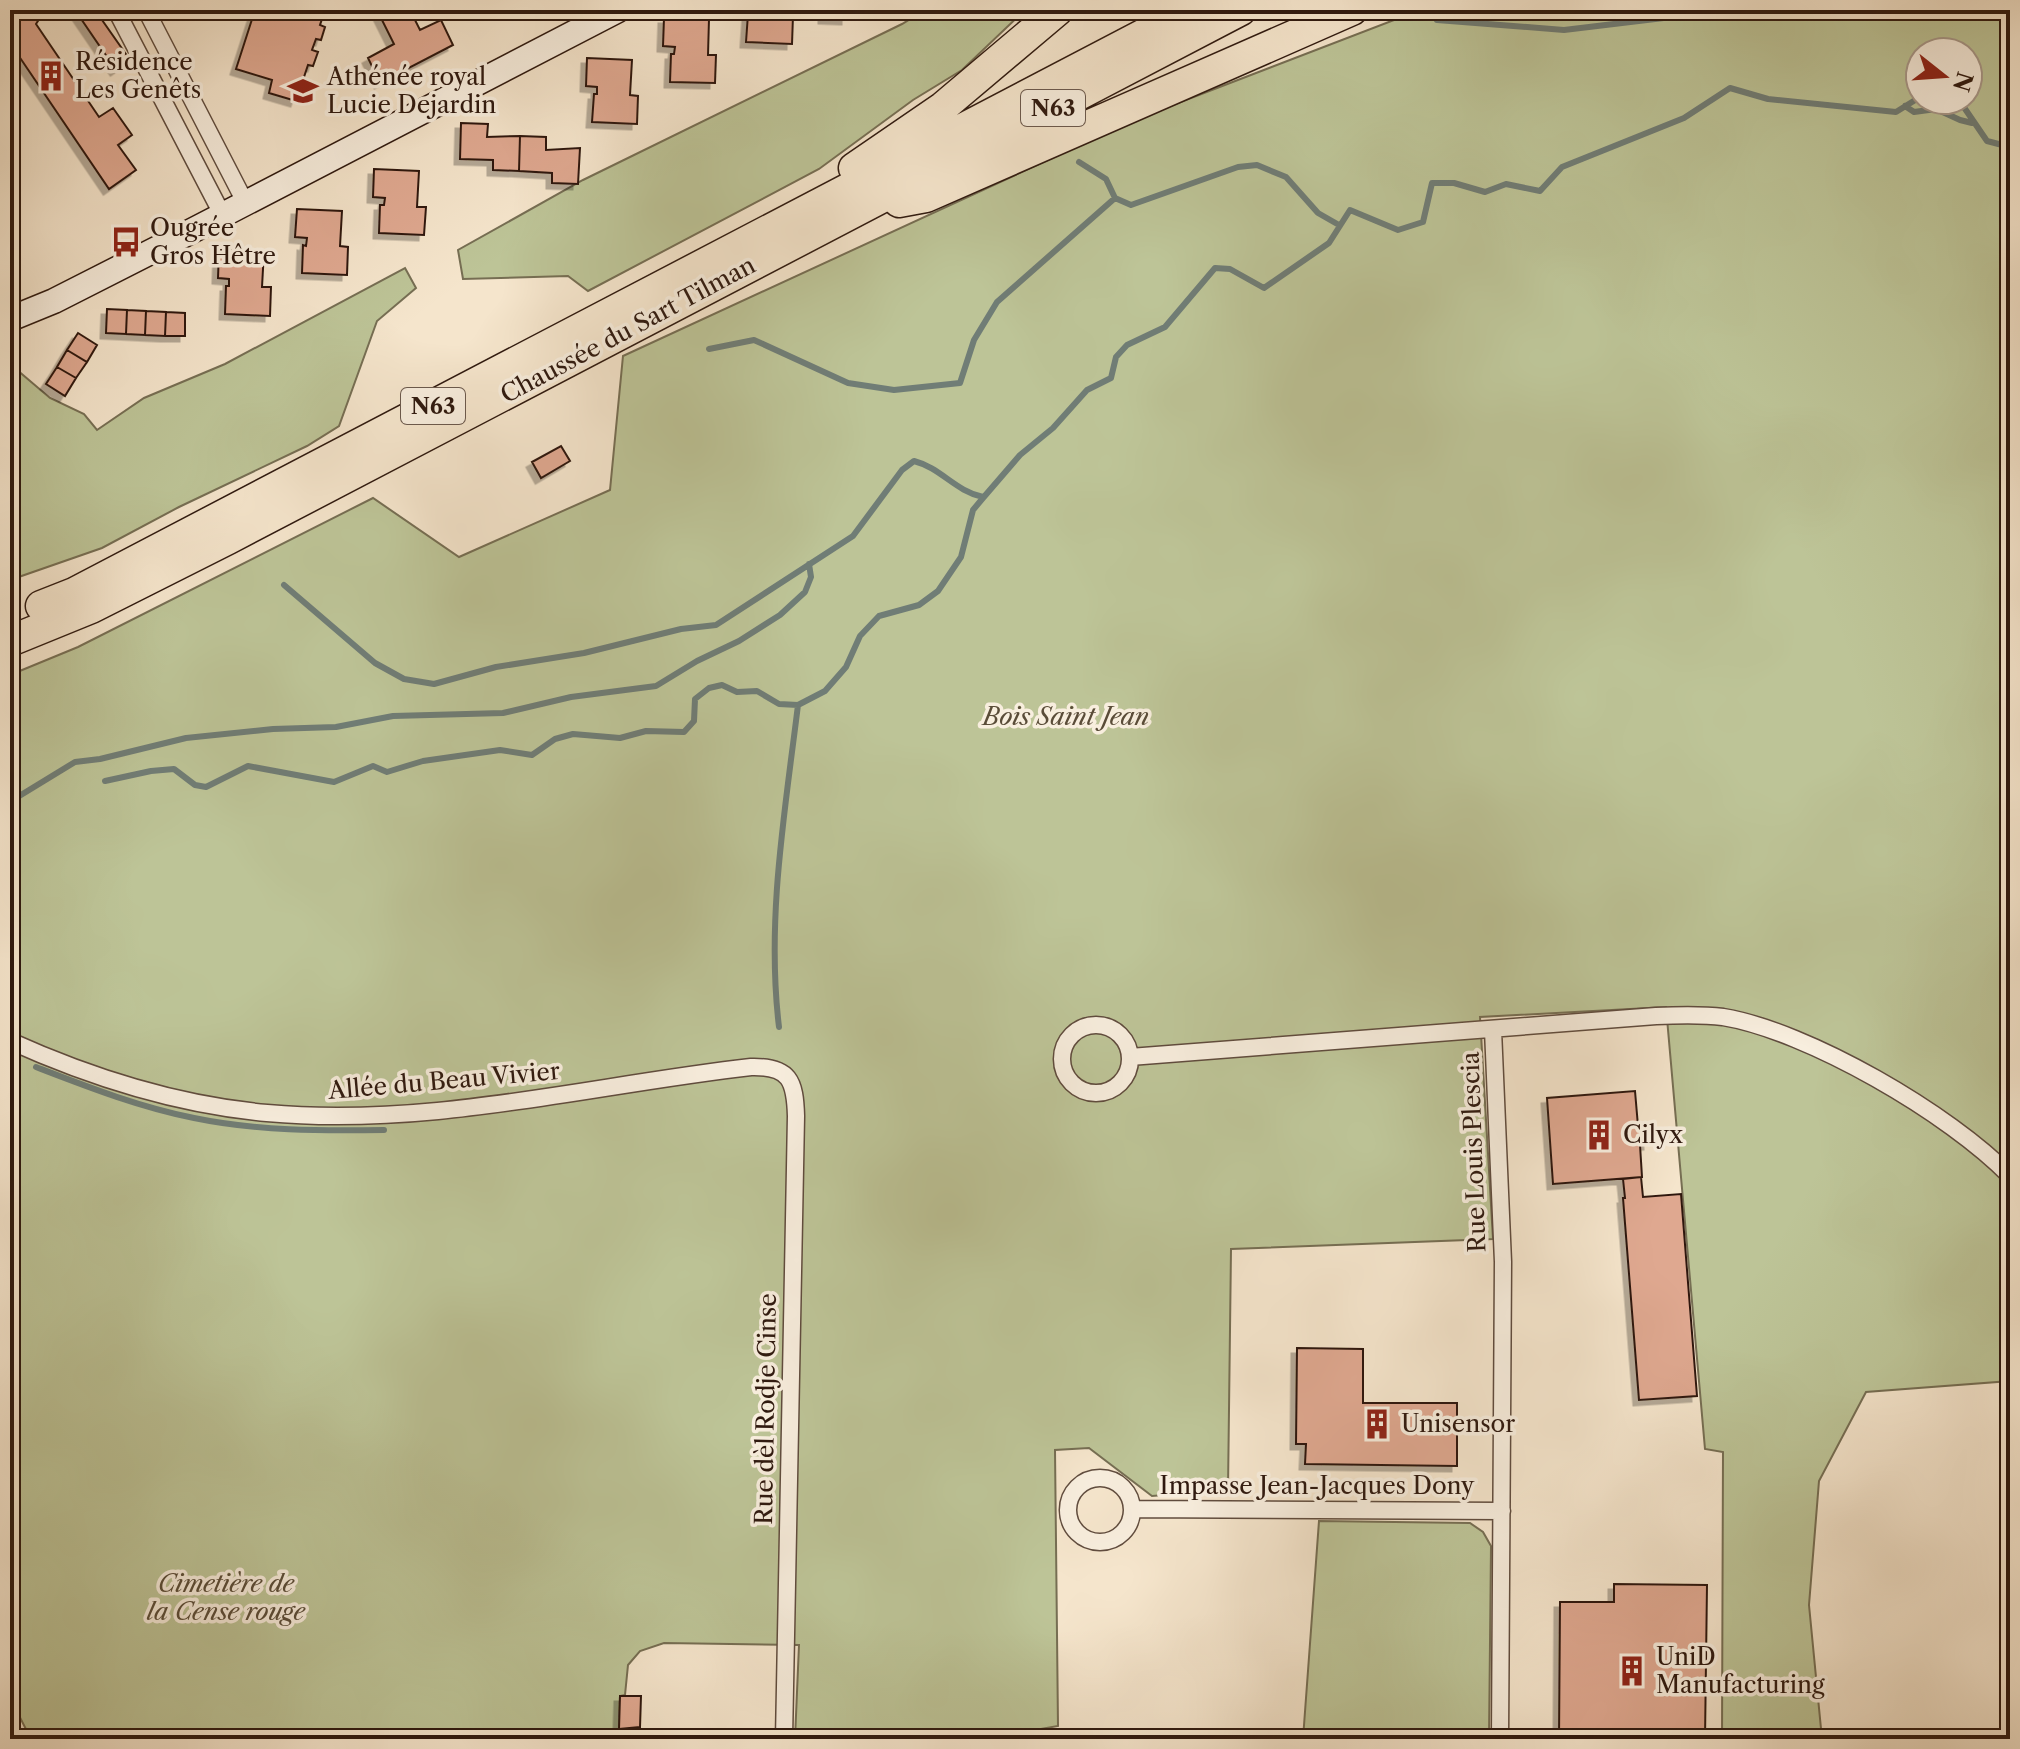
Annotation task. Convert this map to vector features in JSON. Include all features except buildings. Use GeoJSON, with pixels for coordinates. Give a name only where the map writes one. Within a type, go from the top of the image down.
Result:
{"type":"FeatureCollection","features":[{"type":"Feature","properties":{"kind":"highway"},"geometry":{"type":"LineString","coordinates":[[792,219],[828,186],[943,107],[1058,10]]}},
{"type":"Feature","properties":{"kind":"highway","name":"Chaussée du Sart Tilman"},"geometry":{"type":"LineString","coordinates":[[10,619],[87,586],[1190,10]]}},
{"type":"Feature","properties":{"kind":"highway","name":"Chaussée du Sart Tilman"},"geometry":{"type":"LineString","coordinates":[[10,641],[91,608],[1241,10]]}},
{"type":"Feature","properties":{"kind":"highway"},"geometry":{"type":"LineString","coordinates":[[865,208],[926,197],[1352,10]]}},
{"type":"Feature","properties":{"kind":"highway"},"geometry":{"type":"LineString","coordinates":[[10,662],[67,635],[91,608]]}},
{"type":"Feature","properties":{"kind":"street"},"geometry":{"type":"LineString","coordinates":[[116,10],[222,214]]}},
{"type":"Feature","properties":{"kind":"street"},"geometry":{"type":"LineString","coordinates":[[146,10],[245,202]]}},
{"type":"Feature","properties":{"kind":"street"},"geometry":{"type":"LineString","coordinates":[[10,319],[54,301],[312,170],[618,10]]}},
{"type":"Feature","properties":{"kind":"street","name":"Rue Louis Plescia"},"geometry":{"type":"LineString","coordinates":[[1500,1739],[1503,1236],[1493,1030],[1697,1014],[1738,1021],[1804,1043],[1910,1100],[1966,1137],[2010,1176]]}},
{"type":"Feature","properties":{"kind":"street"},"geometry":{"type":"LineString","coordinates":[[1093,1025],[1114,1030],[1128,1046],[1130,1057],[1124,1079],[1105,1092],[1082,1090],[1072,1083],[1063,1063],[1067,1042],[1083,1027],[1093,1025]]}},
{"type":"Feature","properties":{"kind":"street"},"geometry":{"type":"LineString","coordinates":[[1130,1057],[1493,1030]]}},
{"type":"Feature","properties":{"kind":"street","name":"Allée du Beau Vivier"},"geometry":{"type":"LineString","coordinates":[[10,1041],[84,1071],[163,1096],[220,1108],[296,1115],[379,1114],[489,1105],[751,1067],[774,1068],[791,1081]]}},
{"type":"Feature","properties":{"kind":"street","name":"Rue dèl Rodje Cinse"},"geometry":{"type":"LineString","coordinates":[[784,1739],[796,1116],[796,1095],[791,1081]]}},
{"type":"Feature","properties":{"kind":"street","name":"Impasse Jean-Jacques Dony"},"geometry":{"type":"LineString","coordinates":[[1095,1478],[1106,1478],[1125,1489],[1133,1509],[1132,1518],[1122,1534],[1104,1542],[1083,1537],[1075,1530],[1068,1509],[1076,1489],[1095,1478]]}},
{"type":"Feature","properties":{"kind":"street","name":"Impasse Jean-Jacques Dony"},"geometry":{"type":"LineString","coordinates":[[1133,1509],[1502,1511]]}},
{"type":"Feature","properties":{"kind":"green space"},"geometry":{"type":"Polygon","coordinates":[[[925,10],[1025,10],[962,70],[913,100],[819,169],[588,291],[568,276],[463,279],[458,250],[583,180],[925,10]]]}},
{"type":"Feature","properties":{"kind":"green space","name":"Bois Saint Jean"},"geometry":{"type":"Polygon","coordinates":[[[1420,10],[2010,10],[2010,1381],[1866,1392],[1819,1481],[1809,1605],[1822,1739],[1722,1739],[1723,1452],[1705,1449],[1666,1007],[1480,1017],[1493,1239],[1231,1249],[1228,1490],[1152,1496],[1089,1448],[1055,1450],[1058,1726],[1024,1732],[1015,1739],[795,1739],[799,1645],[664,1643],[640,1651],[628,1665],[625,1695],[620,1696],[619,1729],[629,1729],[629,1739],[31,1739],[10,1698],[10,675],[78,647],[373,498],[459,557],[610,490],[623,356],[1139,118],[1420,10]]]}},
{"type":"Feature","properties":{"kind":"green space"},"geometry":{"type":"Polygon","coordinates":[[[405,268],[416,288],[377,321],[339,426],[307,446],[179,507],[102,548],[10,580],[10,364],[50,398],[84,414],[97,430],[144,398],[225,364],[405,268]]]}},
{"type":"Feature","properties":{"kind":"green space"},"geometry":{"type":"Polygon","coordinates":[[[1319,1521],[1470,1523],[1483,1532],[1491,1546],[1489,1739],[1303,1739],[1319,1521]]]}},
{"type":"Feature","properties":{"kind":"waterway"},"geometry":{"type":"LineString","coordinates":[[1437,20],[1564,30],[1730,10]]}},
{"type":"Feature","properties":{"kind":"waterway"},"geometry":{"type":"LineString","coordinates":[[105,781],[174,769],[195,785],[206,787],[248,766],[334,782],[373,766],[387,772],[423,761],[500,750],[532,755],[555,739],[573,734],[620,738],[646,731],[684,732],[694,721],[695,699],[709,688],[722,685],[737,692],[757,691],[779,704],[798,705],[825,691],[846,667],[860,636],[879,616],[919,605],[938,591],[961,557],[973,510],[983,498],[1020,455],[1053,428],[1087,390],[1111,378],[1116,357],[1127,345],[1165,327],[1215,268],[1230,269],[1264,288],[1329,243],[1350,210],[1398,230],[1423,222],[1432,183],[1454,183],[1485,192],[1506,184],[1540,191],[1562,167],[1684,118],[1730,88],[1768,99],[1896,112],[1904,107]]}},
{"type":"Feature","properties":{"kind":"waterway"},"geometry":{"type":"LineString","coordinates":[[1951,116],[1972,123]]}},
{"type":"Feature","properties":{"kind":"waterway"},"geometry":{"type":"LineString","coordinates":[[1970,116],[1987,141],[2010,147]]}},
{"type":"Feature","properties":{"kind":"waterway"},"geometry":{"type":"LineString","coordinates":[[1079,162],[1106,179],[1115,198],[1131,205],[1238,167],[1257,165],[1286,177],[1318,213],[1339,225]]}},
{"type":"Feature","properties":{"kind":"waterway"},"geometry":{"type":"LineString","coordinates":[[709,349],[754,340],[848,383],[894,390],[960,383],[974,340],[997,302],[1115,198]]}},
{"type":"Feature","properties":{"kind":"waterway"},"geometry":{"type":"LineString","coordinates":[[284,585],[375,663],[404,679],[434,684],[496,667],[584,653],[681,629],[716,625],[853,536],[902,470],[914,461],[924,464],[964,490],[983,497]]}},
{"type":"Feature","properties":{"kind":"waterway"},"geometry":{"type":"LineString","coordinates":[[10,804],[75,762],[186,738],[273,729],[336,727],[393,716],[503,713],[571,697],[656,686],[780,615],[805,592],[811,577],[809,564]]}},
{"type":"Feature","properties":{"kind":"waterway"},"geometry":{"type":"LineString","coordinates":[[779,1027],[776,906],[798,705]]}},
{"type":"Feature","properties":{"kind":"waterway"},"geometry":{"type":"LineString","coordinates":[[36,1067],[134,1102],[218,1122],[289,1129],[384,1130]]}},
{"type":"Feature","properties":{"kind":"place","name":"Résidence Les Genêts"},"geometry":{"type":"Point","coordinates":[51,76]}},
{"type":"Feature","properties":{"kind":"place","name":"Athénée royal Lucie Dejardin"},"geometry":{"type":"Point","coordinates":[303,91]}},
{"type":"Feature","properties":{"kind":"place","name":"Ougrée Gros Hêtre"},"geometry":{"type":"Point","coordinates":[126,242]}},
{"type":"Feature","properties":{"kind":"place","name":"Cilyx"},"geometry":{"type":"Point","coordinates":[1599,1135]}},
{"type":"Feature","properties":{"kind":"place","name":"Unisensor"},"geometry":{"type":"Point","coordinates":[1377,1424]}},
{"type":"Feature","properties":{"kind":"place","name":"UniD Manufacturing"},"geometry":{"type":"Point","coordinates":[1632,1671]}},
{"type":"Feature","properties":{"kind":"park label","name":"Cimetière de la Cense rouge"},"geometry":{"type":"Point","coordinates":[226,1598]}}]}
